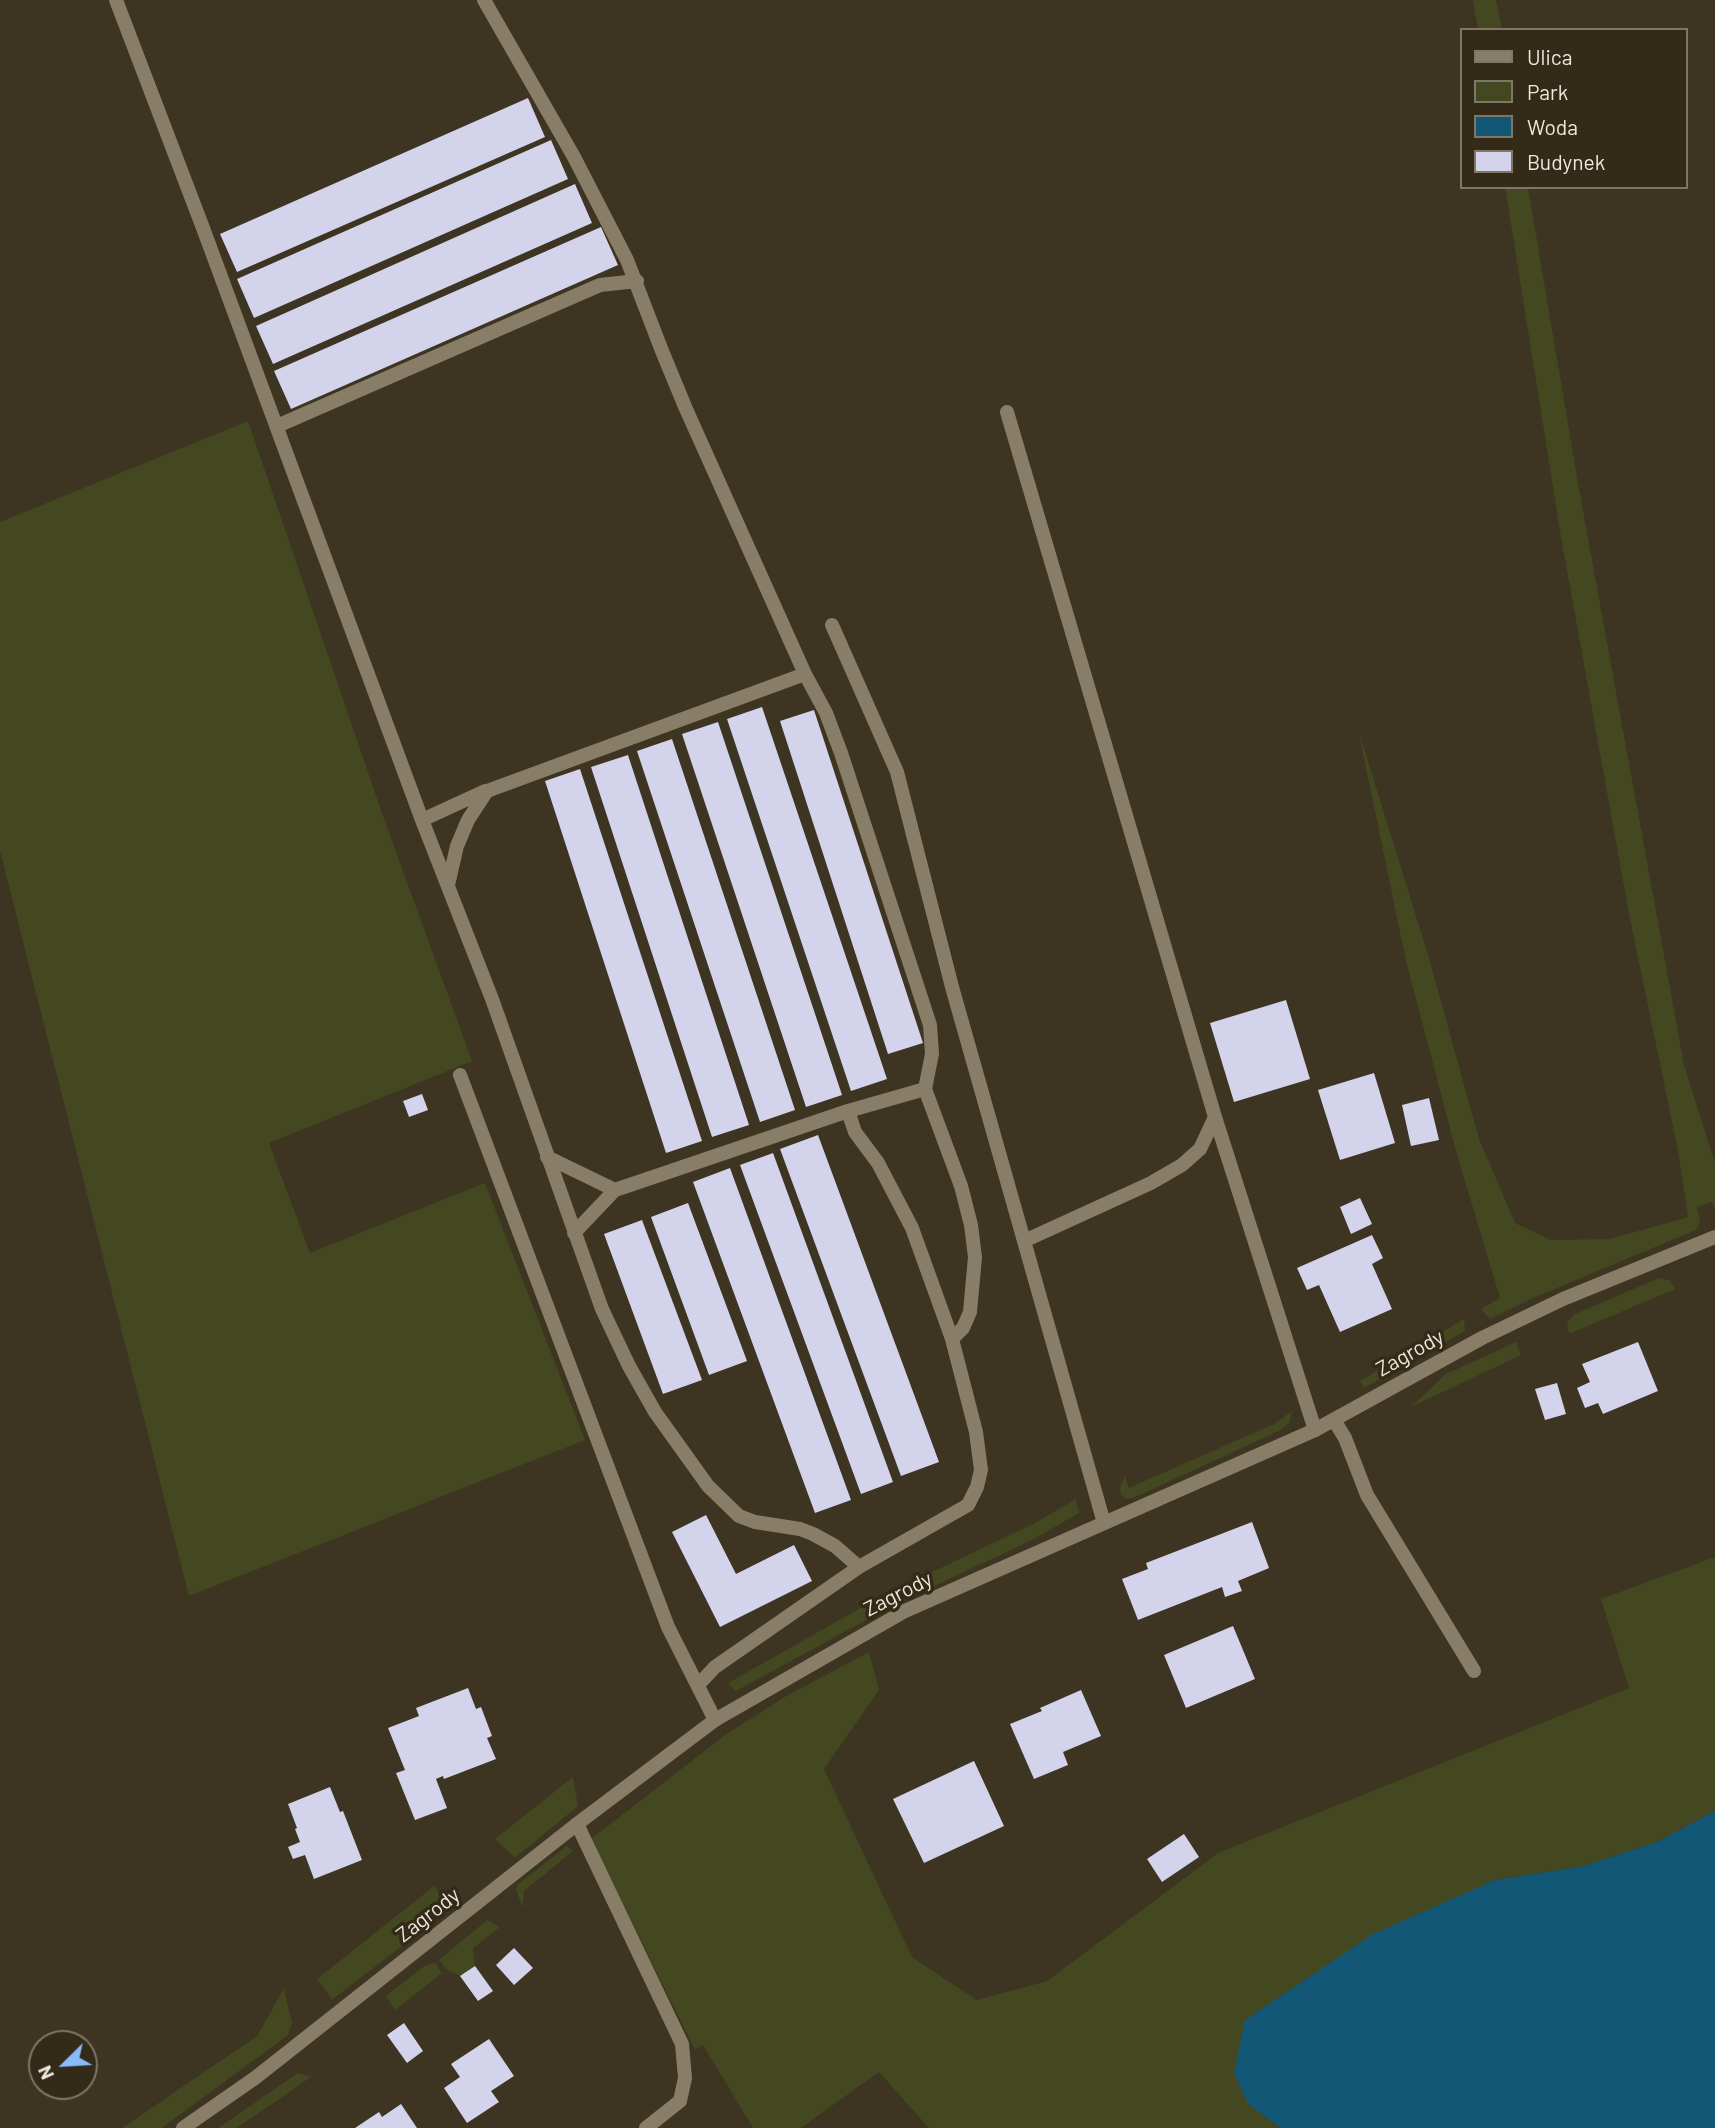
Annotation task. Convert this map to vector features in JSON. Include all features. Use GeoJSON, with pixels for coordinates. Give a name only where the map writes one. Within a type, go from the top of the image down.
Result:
{"type":"FeatureCollection","features":[{"type":"Feature","properties":{"kind":"street"},"geometry":{"type":"LineString","coordinates":[[116,0],[422,820],[492,999],[602,1309],[629,1366],[655,1412],[709,1486],[738,1516],[813,1534],[835,1546],[859,1567]]}},
{"type":"Feature","properties":{"kind":"street"},"geometry":{"type":"LineString","coordinates":[[484,0],[573,157],[636,281],[662,351],[805,674],[826,713],[841,753],[930,1025],[932,1054],[925,1088],[961,1186],[971,1225],[975,1257],[970,1312],[963,1328],[952,1339]]}},
{"type":"Feature","properties":{"kind":"street"},"geometry":{"type":"LineString","coordinates":[[277,426],[600,285],[636,281]]}},
{"type":"Feature","properties":{"kind":"street"},"geometry":{"type":"LineString","coordinates":[[1006,412],[1215,1117],[1315,1430]]}},
{"type":"Feature","properties":{"kind":"street"},"geometry":{"type":"LineString","coordinates":[[832,625],[897,772],[952,987],[1104,1523]]}},
{"type":"Feature","properties":{"kind":"street"},"geometry":{"type":"LineString","coordinates":[[422,820],[486,791],[805,674]]}},
{"type":"Feature","properties":{"kind":"street"},"geometry":{"type":"LineString","coordinates":[[448,885],[457,846],[468,820],[486,791]]}},
{"type":"Feature","properties":{"kind":"street"},"geometry":{"type":"LineString","coordinates":[[460,1075],[668,1627],[715,1720]]}},
{"type":"Feature","properties":{"kind":"street"},"geometry":{"type":"LineString","coordinates":[[574,1233],[615,1190],[925,1088]]}},
{"type":"Feature","properties":{"kind":"street"},"geometry":{"type":"LineString","coordinates":[[698,1685],[715,1667],[859,1567],[968,1505],[977,1487],[981,1470],[976,1432],[952,1339],[912,1228],[878,1163],[855,1132],[849,1111]]}},
{"type":"Feature","properties":{"kind":"street"},"geometry":{"type":"LineString","coordinates":[[1024,1241],[1151,1183],[1182,1165],[1200,1149],[1215,1117]]}},
{"type":"Feature","properties":{"kind":"street"},"geometry":{"type":"LineString","coordinates":[[547,1157],[615,1190]]}},
{"type":"Feature","properties":{"kind":"street","name":"Zagrody"},"geometry":{"type":"LineString","coordinates":[[183,2128],[255,2078],[577,1824],[715,1720],[905,1611],[1315,1430],[1493,1332],[1563,1299],[1715,1237]]}},
{"type":"Feature","properties":{"kind":"street"},"geometry":{"type":"LineString","coordinates":[[1334,1420],[1345,1438],[1367,1495],[1474,1671]]}},
{"type":"Feature","properties":{"kind":"street"},"geometry":{"type":"LineString","coordinates":[[577,1824],[682,2044],[685,2078],[680,2101],[646,2128]]}},
{"type":"Feature","properties":{"kind":"green space"},"geometry":{"type":"Polygon","coordinates":[[[1473,0],[1496,0],[1502,28],[1478,28],[1473,0]]]}},
{"type":"Feature","properties":{"kind":"green space"},"geometry":{"type":"Polygon","coordinates":[[[1505,189],[1528,189],[1578,483],[1684,1065],[1715,1163],[1715,1209],[1711,1202],[1697,1207],[1700,1223],[1696,1230],[1533,1298],[1490,1319],[1481,1309],[1500,1298],[1456,1151],[1406,961],[1358,729],[1429,958],[1479,1139],[1515,1223],[1551,1240],[1610,1239],[1688,1217],[1678,1151],[1629,914],[1561,537],[1505,189]]]}},
{"type":"Feature","properties":{"kind":"green space"},"geometry":{"type":"Polygon","coordinates":[[[248,421],[383,816],[472,1061],[269,1143],[310,1253],[485,1183],[585,1440],[189,1596],[0,851],[0,522],[248,421]]]}},
{"type":"Feature","properties":{"kind":"green space"},"geometry":{"type":"Polygon","coordinates":[[[1659,1278],[1669,1280],[1675,1289],[1569,1334],[1567,1323],[1575,1314],[1659,1278]]]}},
{"type":"Feature","properties":{"kind":"green space"},"geometry":{"type":"Polygon","coordinates":[[[1464,1319],[1465,1331],[1364,1388],[1360,1381],[1464,1319]]]}},
{"type":"Feature","properties":{"kind":"green space"},"geometry":{"type":"Polygon","coordinates":[[[1516,1342],[1521,1355],[1411,1407],[1446,1374],[1516,1342]]]}},
{"type":"Feature","properties":{"kind":"green space"},"geometry":{"type":"Polygon","coordinates":[[[1292,1411],[1289,1423],[1279,1431],[1133,1498],[1127,1499],[1121,1495],[1120,1487],[1125,1476],[1129,1488],[1274,1424],[1292,1411]]]}},
{"type":"Feature","properties":{"kind":"green space"},"geometry":{"type":"Polygon","coordinates":[[[1076,1499],[1079,1513],[1034,1539],[892,1606],[736,1691],[728,1683],[880,1597],[1035,1523],[1076,1499]]]}},
{"type":"Feature","properties":{"kind":"green space"},"geometry":{"type":"Polygon","coordinates":[[[1715,1557],[1715,1811],[1657,1842],[1584,1866],[1495,1880],[1248,2104],[1281,2128],[929,2128],[879,2072],[801,2128],[753,2128],[703,2045],[695,2050],[591,1839],[725,1735],[788,1695],[869,1652],[879,1690],[824,1769],[912,1957],[977,2000],[1047,1981],[1218,1853],[1629,1688],[1601,1599],[1715,1557]]]}},
{"type":"Feature","properties":{"kind":"green space"},"geometry":{"type":"Polygon","coordinates":[[[573,1777],[578,1806],[515,1858],[495,1839],[573,1777]]]}},
{"type":"Feature","properties":{"kind":"green space"},"geometry":{"type":"Polygon","coordinates":[[[567,1846],[573,1851],[524,1891],[523,1908],[516,1890],[518,1884],[567,1846]]]}},
{"type":"Feature","properties":{"kind":"green space"},"geometry":{"type":"Polygon","coordinates":[[[434,1886],[451,1908],[332,2000],[317,1979],[434,1886]]]}},
{"type":"Feature","properties":{"kind":"green space"},"geometry":{"type":"Polygon","coordinates":[[[487,1920],[500,1927],[473,1948],[475,1966],[460,1976],[446,1969],[439,1960],[487,1920]]]}},
{"type":"Feature","properties":{"kind":"green space"},"geometry":{"type":"Polygon","coordinates":[[[435,1963],[442,1973],[395,2010],[386,1996],[424,1966],[435,1963]]]}},
{"type":"Feature","properties":{"kind":"green space"},"geometry":{"type":"Polygon","coordinates":[[[284,1988],[292,2023],[288,2035],[162,2128],[122,2128],[257,2036],[284,1988]]]}},
{"type":"Feature","properties":{"kind":"green space"},"geometry":{"type":"Polygon","coordinates":[[[298,2073],[311,2077],[237,2128],[218,2128],[298,2073]]]}},
{"type":"Feature","properties":{"kind":"water"},"geometry":{"type":"Polygon","coordinates":[[[1715,1811],[1715,2128],[1281,2128],[1248,2104],[1234,2073],[1245,2020],[1373,1934],[1495,1880],[1584,1866],[1657,1842],[1715,1811]]]}},
{"type":"Feature","properties":{"kind":"building"},"geometry":{"type":"Polygon","coordinates":[[[528,98],[545,137],[237,272],[220,234],[528,98]]]}},
{"type":"Feature","properties":{"kind":"building"},"geometry":{"type":"Polygon","coordinates":[[[551,140],[568,179],[254,318],[237,279],[551,140]]]}},
{"type":"Feature","properties":{"kind":"building"},"geometry":{"type":"Polygon","coordinates":[[[575,184],[592,223],[273,364],[256,326],[575,184]]]}},
{"type":"Feature","properties":{"kind":"building"},"geometry":{"type":"Polygon","coordinates":[[[601,227],[618,265],[291,409],[274,371],[601,227]]]}},
{"type":"Feature","properties":{"kind":"building"},"geometry":{"type":"Polygon","coordinates":[[[762,707],[887,1079],[851,1091],[727,719],[762,707]]]}},
{"type":"Feature","properties":{"kind":"building"},"geometry":{"type":"Polygon","coordinates":[[[814,710],[923,1043],[888,1054],[780,721],[814,710]]]}},
{"type":"Feature","properties":{"kind":"building"},"geometry":{"type":"Polygon","coordinates":[[[718,722],[842,1095],[806,1107],[682,734],[718,722]]]}},
{"type":"Feature","properties":{"kind":"building"},"geometry":{"type":"Polygon","coordinates":[[[672,739],[795,1110],[760,1122],[637,751],[672,739]]]}},
{"type":"Feature","properties":{"kind":"building"},"geometry":{"type":"Polygon","coordinates":[[[628,755],[749,1125],[712,1137],[591,767],[628,755]]]}},
{"type":"Feature","properties":{"kind":"building"},"geometry":{"type":"Polygon","coordinates":[[[580,769],[702,1141],[666,1153],[545,781],[580,769]]]}},
{"type":"Feature","properties":{"kind":"building"},"geometry":{"type":"Polygon","coordinates":[[[1286,1000],[1310,1079],[1234,1102],[1210,1023],[1286,1000]]]}},
{"type":"Feature","properties":{"kind":"building"},"geometry":{"type":"Polygon","coordinates":[[[1374,1073],[1395,1143],[1340,1160],[1318,1090],[1374,1073]]]}},
{"type":"Feature","properties":{"kind":"building"},"geometry":{"type":"Polygon","coordinates":[[[422,1094],[428,1110],[409,1117],[403,1101],[422,1094]]]}},
{"type":"Feature","properties":{"kind":"building"},"geometry":{"type":"Polygon","coordinates":[[[1429,1098],[1439,1140],[1411,1146],[1402,1105],[1429,1098]]]}},
{"type":"Feature","properties":{"kind":"building"},"geometry":{"type":"Polygon","coordinates":[[[818,1135],[939,1462],[901,1476],[780,1149],[818,1135]]]}},
{"type":"Feature","properties":{"kind":"building"},"geometry":{"type":"Polygon","coordinates":[[[773,1153],[893,1482],[861,1494],[740,1165],[773,1153]]]}},
{"type":"Feature","properties":{"kind":"building"},"geometry":{"type":"Polygon","coordinates":[[[730,1168],[851,1500],[815,1513],[693,1182],[730,1168]]]}},
{"type":"Feature","properties":{"kind":"building"},"geometry":{"type":"Polygon","coordinates":[[[1360,1198],[1372,1224],[1351,1234],[1340,1207],[1360,1198]]]}},
{"type":"Feature","properties":{"kind":"building"},"geometry":{"type":"Polygon","coordinates":[[[688,1203],[747,1361],[709,1375],[651,1217],[688,1203]]]}},
{"type":"Feature","properties":{"kind":"building"},"geometry":{"type":"Polygon","coordinates":[[[642,1220],[702,1380],[663,1394],[604,1234],[642,1220]]]}},
{"type":"Feature","properties":{"kind":"building"},"geometry":{"type":"Polygon","coordinates":[[[1372,1235],[1383,1258],[1372,1264],[1392,1309],[1340,1332],[1319,1285],[1307,1290],[1297,1268],[1372,1235]]]}},
{"type":"Feature","properties":{"kind":"building"},"geometry":{"type":"Polygon","coordinates":[[[1638,1342],[1658,1391],[1603,1414],[1598,1403],[1585,1408],[1577,1388],[1590,1382],[1582,1364],[1638,1342]]]}},
{"type":"Feature","properties":{"kind":"building"},"geometry":{"type":"Polygon","coordinates":[[[1557,1383],[1566,1414],[1545,1420],[1535,1389],[1557,1383]]]}},
{"type":"Feature","properties":{"kind":"building"},"geometry":{"type":"Polygon","coordinates":[[[706,1515],[736,1574],[794,1545],[812,1581],[720,1627],[672,1532],[706,1515]]]}},
{"type":"Feature","properties":{"kind":"building"},"geometry":{"type":"Polygon","coordinates":[[[1252,1522],[1269,1568],[1238,1581],[1242,1591],[1225,1597],[1222,1587],[1138,1620],[1122,1579],[1148,1569],[1146,1563],[1252,1522]]]}},
{"type":"Feature","properties":{"kind":"building"},"geometry":{"type":"Polygon","coordinates":[[[1233,1626],[1255,1679],[1186,1708],[1164,1655],[1233,1626]]]}},
{"type":"Feature","properties":{"kind":"building"},"geometry":{"type":"Polygon","coordinates":[[[468,1688],[476,1709],[481,1707],[492,1736],[487,1738],[496,1759],[444,1779],[443,1776],[436,1779],[447,1808],[415,1820],[396,1773],[405,1770],[388,1728],[419,1716],[416,1708],[468,1688]]]}},
{"type":"Feature","properties":{"kind":"building"},"geometry":{"type":"Polygon","coordinates":[[[1081,1690],[1101,1736],[1063,1752],[1068,1765],[1034,1779],[1010,1724],[1081,1690]]]}},
{"type":"Feature","properties":{"kind":"building"},"geometry":{"type":"Polygon","coordinates":[[[974,1761],[1004,1826],[924,1863],[893,1799],[974,1761]]]}},
{"type":"Feature","properties":{"kind":"building"},"geometry":{"type":"Polygon","coordinates":[[[330,1787],[340,1812],[343,1811],[362,1860],[314,1879],[305,1855],[293,1859],[288,1847],[300,1842],[288,1804],[330,1787]]]}},
{"type":"Feature","properties":{"kind":"building"},"geometry":{"type":"Polygon","coordinates":[[[1184,1834],[1199,1857],[1162,1882],[1147,1859],[1184,1834]]]}},
{"type":"Feature","properties":{"kind":"building"},"geometry":{"type":"Polygon","coordinates":[[[514,1948],[533,1968],[514,1985],[496,1965],[514,1948]]]}},
{"type":"Feature","properties":{"kind":"building"},"geometry":{"type":"Polygon","coordinates":[[[475,1966],[493,1991],[478,2001],[460,1976],[475,1966]]]}},
{"type":"Feature","properties":{"kind":"building"},"geometry":{"type":"Polygon","coordinates":[[[404,2023],[423,2051],[407,2063],[387,2035],[404,2023]]]}},
{"type":"Feature","properties":{"kind":"building"},"geometry":{"type":"Polygon","coordinates":[[[489,2039],[514,2076],[491,2091],[499,2102],[467,2123],[444,2088],[460,2077],[451,2064],[489,2039]]]}},
{"type":"Feature","properties":{"kind":"building"},"geometry":{"type":"Polygon","coordinates":[[[401,2104],[417,2128],[355,2128],[379,2112],[382,2117],[401,2104]]]}}]}
